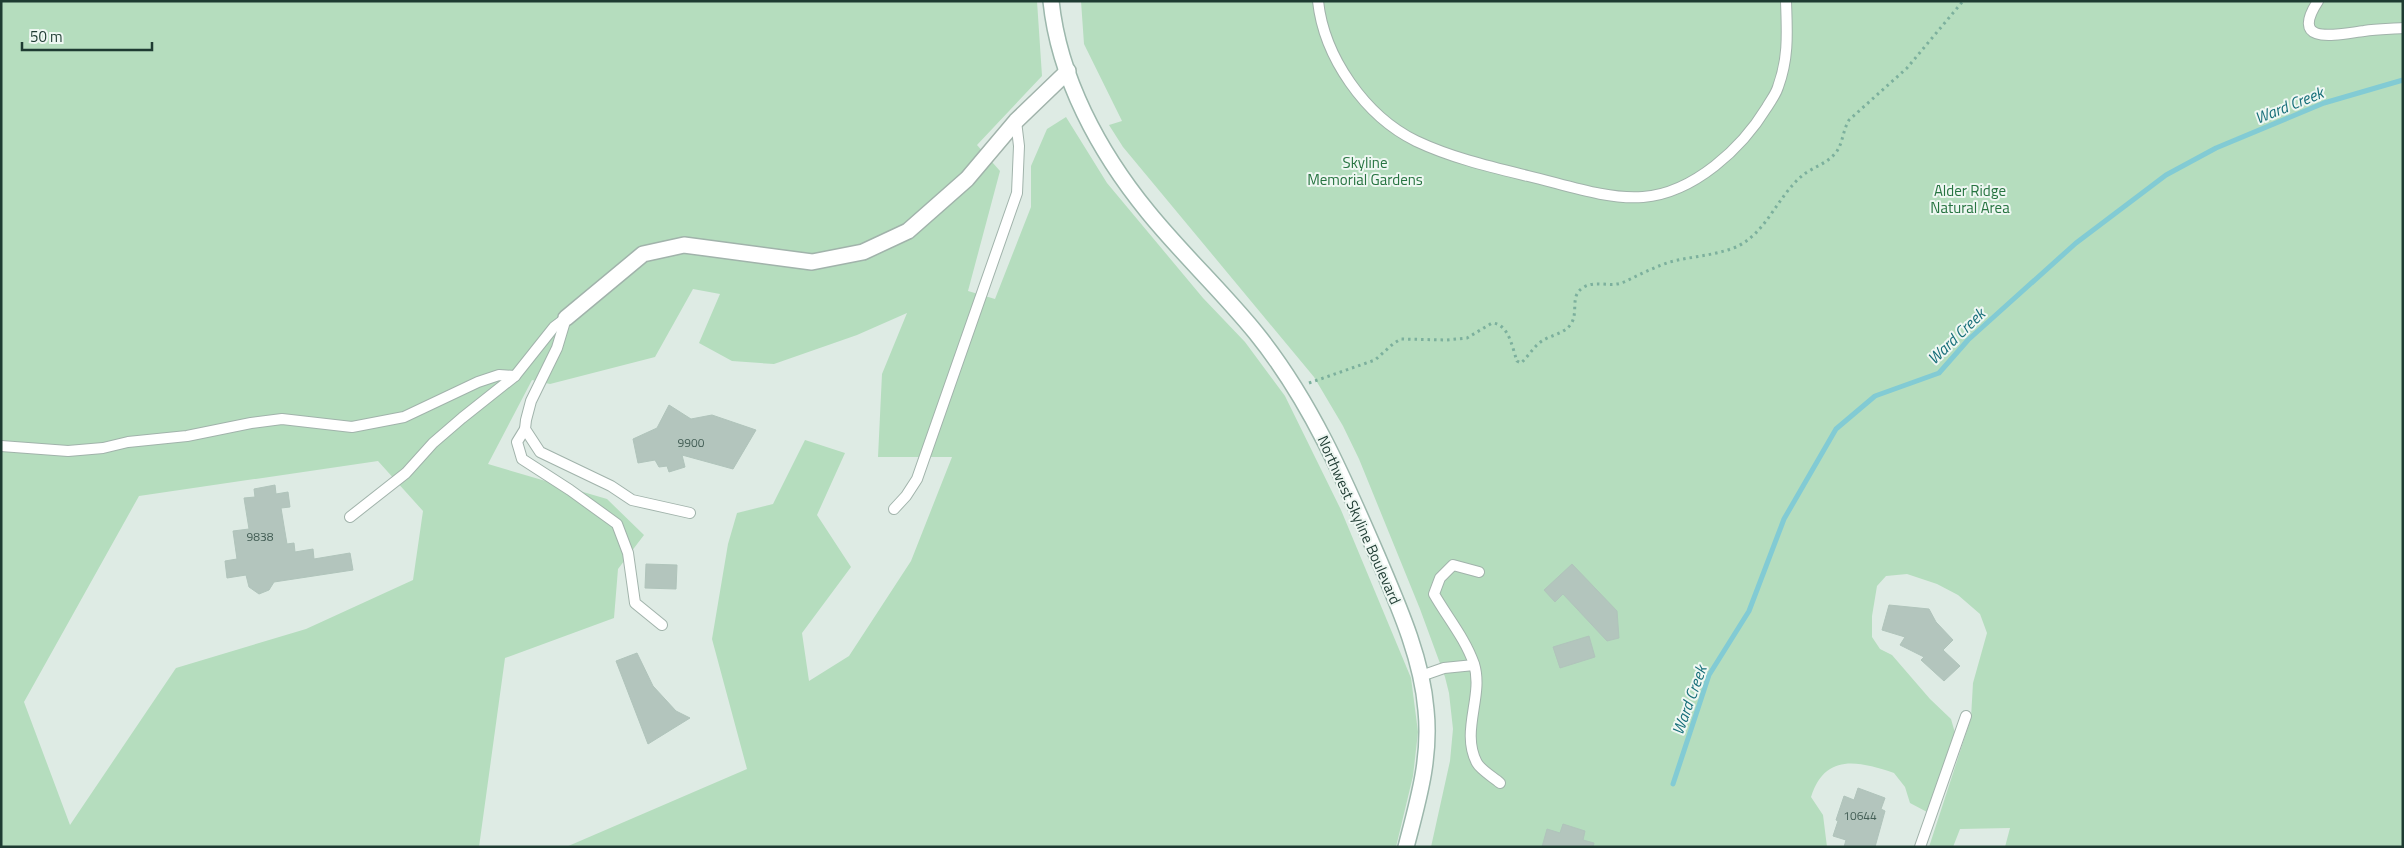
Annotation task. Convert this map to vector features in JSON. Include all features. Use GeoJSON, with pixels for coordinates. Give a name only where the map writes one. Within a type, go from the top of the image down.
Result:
{"type":"FeatureCollection","features":[{"type":"Feature","properties":{"kind":"main road","name":"Northwest Skyline Boulevard"},"geometry":{"type":"LineString","coordinates":[[1051,1],[1058,41],[1077,98],[1092,128],[1119,173],[1147,211],[1257,334],[1296,390],[1325,440],[1349,490],[1395,599],[1420,676],[1426,708],[1427,753],[1424,775],[1406,847]]}},
{"type":"Feature","properties":{"kind":"main road"},"geometry":{"type":"LineString","coordinates":[[566,318],[643,254],[684,245],[812,262],[864,252],[908,231],[967,179],[1016,121],[1068,71]]}},
{"type":"Feature","properties":{"kind":"lane"},"geometry":{"type":"LineString","coordinates":[[1318,1],[1320,22],[1340,66],[1370,108],[1415,140],[1478,164],[1602,194],[1643,197],[1683,186],[1722,162],[1756,125],[1778,88],[1788,47],[1786,1]]}},
{"type":"Feature","properties":{"kind":"lane"},"geometry":{"type":"LineString","coordinates":[[2318,1],[2310,21],[2310,27],[2312,31],[2321,35],[2329,37],[2403,28]]}},
{"type":"Feature","properties":{"kind":"lane"},"geometry":{"type":"LineString","coordinates":[[894,509],[906,496],[916,479],[1017,193],[1019,146],[1016,121]]}},
{"type":"Feature","properties":{"kind":"lane"},"geometry":{"type":"LineString","coordinates":[[350,517],[406,473],[433,443],[515,376],[533,356],[554,327],[566,318]]}},
{"type":"Feature","properties":{"kind":"lane"},"geometry":{"type":"LineString","coordinates":[[566,318],[557,348],[531,401],[525,429],[517,442],[522,459],[618,524],[628,553],[635,603],[662,625]]}},
{"type":"Feature","properties":{"kind":"lane"},"geometry":{"type":"LineString","coordinates":[[1,446],[68,451],[187,436],[251,423],[282,419],[352,427],[404,417],[478,382],[499,375],[515,376]]}},
{"type":"Feature","properties":{"kind":"lane"},"geometry":{"type":"LineString","coordinates":[[525,429],[540,452],[611,486],[632,500],[690,513]]}},
{"type":"Feature","properties":{"kind":"lane"},"geometry":{"type":"LineString","coordinates":[[1479,572],[1453,565],[1440,578],[1434,594],[1448,620],[1464,640],[1474,665],[1477,689],[1471,724],[1472,744],[1477,764],[1500,783]]}},
{"type":"Feature","properties":{"kind":"lane"},"geometry":{"type":"LineString","coordinates":[[1420,676],[1444,668],[1474,665]]}},
{"type":"Feature","properties":{"kind":"lane"},"geometry":{"type":"LineString","coordinates":[[1920,847],[1966,716]]}},
{"type":"Feature","properties":{"kind":"path"},"geometry":{"type":"LineString","coordinates":[[1296,390],[1309,383],[1375,360],[1401,339],[1447,340],[1467,338],[1492,322],[1499,324],[1505,329],[1517,361],[1521,363],[1542,341],[1565,330],[1570,325],[1574,318],[1576,297],[1583,287],[1622,282],[1671,262],[1714,255],[1738,246],[1759,230],[1782,197],[1802,175],[1836,153],[1843,129],[1849,120],[1907,68],[1963,1]]}},
{"type":"Feature","properties":{"kind":"green space"},"geometry":{"type":"Polygon","coordinates":[[[1,1],[1037,1],[1042,76],[977,145],[1000,171],[968,291],[995,299],[1031,207],[1031,166],[1047,129],[1066,117],[1107,183],[1203,298],[1245,342],[1285,396],[1341,510],[1411,678],[1418,732],[1413,776],[1396,847],[566,847],[747,769],[712,639],[728,544],[737,513],[773,504],[805,440],[845,453],[817,515],[851,567],[802,633],[809,681],[849,656],[911,561],[952,457],[878,457],[882,374],[907,313],[857,335],[774,364],[732,361],[699,343],[720,294],[693,289],[655,357],[550,384],[532,380],[488,464],[607,499],[644,535],[618,569],[614,618],[505,658],[479,847],[1,847],[1,1]],[[378,461],[139,496],[24,702],[70,825],[176,668],[306,629],[413,580],[423,511],[378,461]]]}},
{"type":"Feature","properties":{"kind":"green space"},"geometry":{"type":"Polygon","coordinates":[[[1081,1],[2403,1],[2403,847],[2005,847],[2010,828],[1960,829],[1953,847],[1929,847],[1971,718],[1973,683],[1987,633],[1980,614],[1958,595],[1937,584],[1907,574],[1886,576],[1877,586],[1872,616],[1872,637],[1880,649],[1892,655],[1930,699],[1951,719],[1955,733],[1927,812],[1910,803],[1905,787],[1894,773],[1868,765],[1844,764],[1834,767],[1825,773],[1817,783],[1811,797],[1823,815],[1827,847],[1431,847],[1450,761],[1453,729],[1449,693],[1420,609],[1359,459],[1343,426],[1314,377],[1123,147],[1109,125],[1122,121],[1084,44],[1081,1]]]}},
{"type":"Feature","properties":{"kind":"building"},"geometry":{"type":"Polygon","coordinates":[[[669,405],[691,419],[712,415],[756,430],[733,469],[682,455],[685,467],[669,472],[667,466],[659,467],[655,460],[638,463],[633,439],[657,428],[669,405]]]}},
{"type":"Feature","properties":{"kind":"building"},"geometry":{"type":"Polygon","coordinates":[[[275,485],[276,494],[288,492],[290,507],[281,508],[287,544],[294,543],[295,552],[313,549],[314,559],[350,553],[353,570],[274,582],[269,590],[259,594],[249,587],[246,575],[227,578],[225,561],[237,559],[233,531],[249,529],[244,498],[255,497],[254,489],[275,485]]]}},
{"type":"Feature","properties":{"kind":"building"},"geometry":{"type":"Polygon","coordinates":[[[646,564],[677,565],[676,589],[645,588],[646,564]]]}},
{"type":"Feature","properties":{"kind":"building"},"geometry":{"type":"Polygon","coordinates":[[[1572,564],[1617,611],[1619,638],[1607,641],[1563,594],[1555,602],[1544,590],[1572,564]]]}},
{"type":"Feature","properties":{"kind":"building"},"geometry":{"type":"Polygon","coordinates":[[[1889,605],[1929,609],[1936,622],[1953,640],[1943,650],[1960,666],[1944,681],[1921,660],[1924,657],[1900,645],[1905,637],[1882,630],[1889,605]]]}},
{"type":"Feature","properties":{"kind":"building"},"geometry":{"type":"Polygon","coordinates":[[[1589,636],[1595,657],[1560,668],[1553,647],[1589,636]]]}},
{"type":"Feature","properties":{"kind":"building"},"geometry":{"type":"Polygon","coordinates":[[[637,653],[653,686],[676,711],[690,718],[648,744],[616,661],[637,653]]]}},
{"type":"Feature","properties":{"kind":"building"},"geometry":{"type":"Polygon","coordinates":[[[1858,788],[1885,798],[1881,809],[1885,811],[1875,847],[1844,847],[1846,840],[1833,836],[1844,796],[1854,800],[1858,788]]]}},
{"type":"Feature","properties":{"kind":"building"},"geometry":{"type":"Polygon","coordinates":[[[1563,824],[1585,831],[1583,840],[1594,843],[1593,847],[1542,847],[1547,829],[1560,833],[1563,824]]]}},
{"type":"Feature","properties":{"kind":"waterway","name":"Ward Creek"},"geometry":{"type":"LineString","coordinates":[[1673,784],[1709,675],[1749,611],[1784,519],[1836,429],[1875,396],[1939,373],[1968,340],[2076,243],[2166,175],[2216,148],[2324,103],[2403,80]]}},
{"type":"Feature","properties":{"kind":"park label","name":"Skyline Memorial Gardens"},"geometry":{"type":"Point","coordinates":[1365,172]}},
{"type":"Feature","properties":{"kind":"park label","name":"Alder Ridge Natural Area"},"geometry":{"type":"Point","coordinates":[1970,200]}}]}
